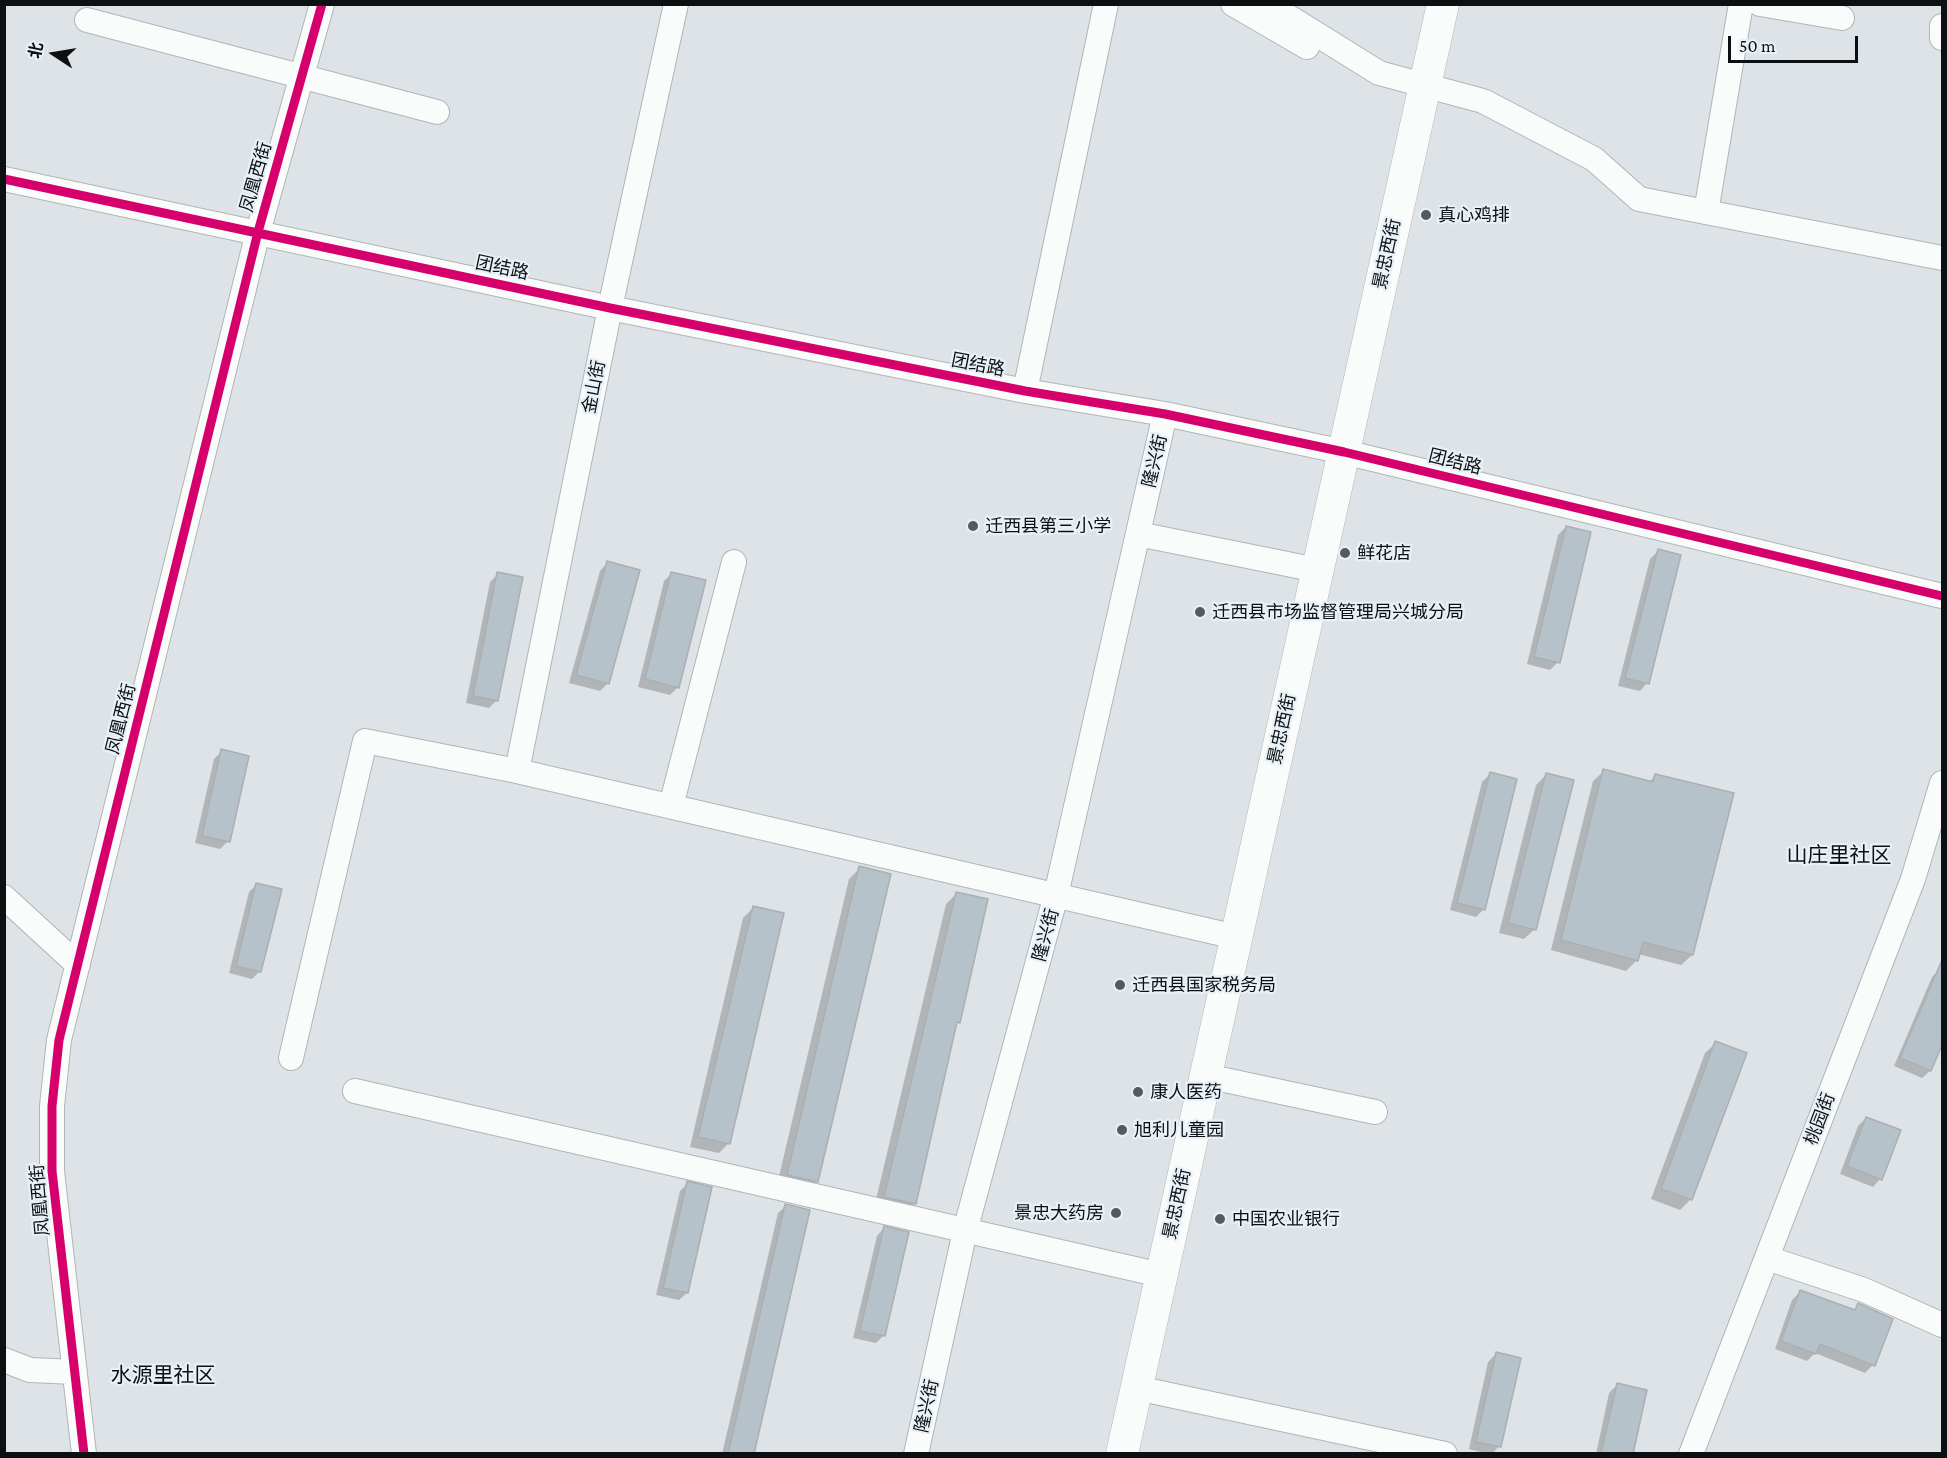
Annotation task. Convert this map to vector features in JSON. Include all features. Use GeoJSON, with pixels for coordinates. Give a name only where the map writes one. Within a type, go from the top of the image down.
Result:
{"type":"FeatureCollection","features":[{"type":"Feature","properties":{"kind":"main road","name":"景忠西街"},"geometry":{"type":"LineString","coordinates":[[1122,1454],[1443,4]]}},
{"type":"Feature","properties":{"kind":"street","name":"凤凰西街"},"geometry":{"type":"LineString","coordinates":[[84,1454],[52,1171],[52,1106],[59,1040],[258,232],[322,4]]}},
{"type":"Feature","properties":{"kind":"street","name":"金山街"},"geometry":{"type":"LineString","coordinates":[[517,771],[610,308],[676,4]]}},
{"type":"Feature","properties":{"kind":"street"},"geometry":{"type":"LineString","coordinates":[[1025,391],[1106,4]]}},
{"type":"Feature","properties":{"kind":"street"},"geometry":{"type":"LineString","coordinates":[[1233,4],[1359,78],[1379,73]]}},
{"type":"Feature","properties":{"kind":"street"},"geometry":{"type":"LineString","coordinates":[[1268,4],[1379,73],[1483,101],[1594,159],[1639,199],[1942,258]]}},
{"type":"Feature","properties":{"kind":"street"},"geometry":{"type":"LineString","coordinates":[[1706,212],[1741,4]]}},
{"type":"Feature","properties":{"kind":"street"},"geometry":{"type":"LineString","coordinates":[[1760,4],[1842,18]]}},
{"type":"Feature","properties":{"kind":"street"},"geometry":{"type":"LineString","coordinates":[[87,20],[438,112]]}},
{"type":"Feature","properties":{"kind":"street"},"geometry":{"type":"LineString","coordinates":[[1942,26],[1942,38]]}},
{"type":"Feature","properties":{"kind":"street","name":"团结路"},"geometry":{"type":"LineString","coordinates":[[4,179],[610,308],[1025,391],[1165,414],[1344,452],[1942,596]]}},
{"type":"Feature","properties":{"kind":"street","name":"隆兴街"},"geometry":{"type":"LineString","coordinates":[[916,1454],[965,1231],[1056,895],[1165,414]]}},
{"type":"Feature","properties":{"kind":"street"},"geometry":{"type":"LineString","coordinates":[[1138,534],[1317,570]]}},
{"type":"Feature","properties":{"kind":"street"},"geometry":{"type":"LineString","coordinates":[[671,806],[734,562]]}},
{"type":"Feature","properties":{"kind":"street"},"geometry":{"type":"LineString","coordinates":[[291,1058],[364,741],[517,771],[1236,937]]}},
{"type":"Feature","properties":{"kind":"street","name":"桃园街"},"geometry":{"type":"LineString","coordinates":[[1691,1454],[1913,879],[1942,783]]}},
{"type":"Feature","properties":{"kind":"street"},"geometry":{"type":"LineString","coordinates":[[4,897],[78,965]]}},
{"type":"Feature","properties":{"kind":"street"},"geometry":{"type":"LineString","coordinates":[[1206,1076],[1375,1112]]}},
{"type":"Feature","properties":{"kind":"street"},"geometry":{"type":"LineString","coordinates":[[355,1091],[1161,1275]]}},
{"type":"Feature","properties":{"kind":"street"},"geometry":{"type":"LineString","coordinates":[[1767,1258],[1864,1290],[1942,1325]]}},
{"type":"Feature","properties":{"kind":"street"},"geometry":{"type":"LineString","coordinates":[[4,1360],[30,1370],[75,1372]]}},
{"type":"Feature","properties":{"kind":"street"},"geometry":{"type":"LineString","coordinates":[[1137,1388],[1445,1454]]}},
{"type":"Feature","properties":{"kind":"building"},"geometry":{"type":"Polygon","coordinates":[[[1566,526],[1591,532],[1560,663],[1534,657],[1566,526]]]}},
{"type":"Feature","properties":{"kind":"building"},"geometry":{"type":"Polygon","coordinates":[[[1658,549],[1681,555],[1649,684],[1625,678],[1658,549]]]}},
{"type":"Feature","properties":{"kind":"building"},"geometry":{"type":"Polygon","coordinates":[[[607,561],[640,570],[609,684],[576,675],[607,561]]]}},
{"type":"Feature","properties":{"kind":"building"},"geometry":{"type":"Polygon","coordinates":[[[497,572],[523,577],[498,701],[473,696],[497,572]]]}},
{"type":"Feature","properties":{"kind":"building"},"geometry":{"type":"Polygon","coordinates":[[[671,572],[706,580],[679,688],[645,679],[671,572]]]}},
{"type":"Feature","properties":{"kind":"building"},"geometry":{"type":"Polygon","coordinates":[[[221,749],[249,756],[230,842],[202,836],[221,749]]]}},
{"type":"Feature","properties":{"kind":"building"},"geometry":{"type":"Polygon","coordinates":[[[1603,769],[1653,782],[1655,774],[1734,793],[1693,955],[1643,942],[1638,961],[1561,940],[1603,769]]]}},
{"type":"Feature","properties":{"kind":"building"},"geometry":{"type":"Polygon","coordinates":[[[1490,772],[1517,779],[1485,910],[1457,903],[1490,772]]]}},
{"type":"Feature","properties":{"kind":"building"},"geometry":{"type":"Polygon","coordinates":[[[1546,773],[1574,780],[1536,930],[1508,923],[1546,773]]]}},
{"type":"Feature","properties":{"kind":"building"},"geometry":{"type":"Polygon","coordinates":[[[859,866],[891,874],[818,1182],[787,1175],[859,866]]]}},
{"type":"Feature","properties":{"kind":"building"},"geometry":{"type":"Polygon","coordinates":[[[256,883],[282,889],[261,972],[236,966],[256,883]]]}},
{"type":"Feature","properties":{"kind":"building"},"geometry":{"type":"Polygon","coordinates":[[[956,892],[988,899],[960,1023],[957,1022],[916,1204],[884,1197],[956,892]]]}},
{"type":"Feature","properties":{"kind":"building"},"geometry":{"type":"Polygon","coordinates":[[[753,906],[784,913],[730,1144],[698,1137],[753,906]]]}},
{"type":"Feature","properties":{"kind":"building"},"geometry":{"type":"Polygon","coordinates":[[[1942,960],[1942,1045],[1931,1071],[1900,1058],[1942,960]]]}},
{"type":"Feature","properties":{"kind":"building"},"geometry":{"type":"Polygon","coordinates":[[[1715,1041],[1747,1053],[1692,1200],[1661,1189],[1715,1041]]]}},
{"type":"Feature","properties":{"kind":"building"},"geometry":{"type":"Polygon","coordinates":[[[1866,1117],[1901,1130],[1882,1180],[1847,1166],[1866,1117]]]}},
{"type":"Feature","properties":{"kind":"building"},"geometry":{"type":"Polygon","coordinates":[[[687,1181],[712,1187],[688,1293],[663,1288],[687,1181]]]}},
{"type":"Feature","properties":{"kind":"building"},"geometry":{"type":"Polygon","coordinates":[[[785,1204],[810,1210],[754,1454],[728,1454],[785,1204]]]}},
{"type":"Feature","properties":{"kind":"building"},"geometry":{"type":"Polygon","coordinates":[[[884,1226],[909,1232],[885,1336],[860,1331],[884,1226]]]}},
{"type":"Feature","properties":{"kind":"building"},"geometry":{"type":"Polygon","coordinates":[[[1800,1290],[1855,1310],[1858,1303],[1893,1319],[1875,1366],[1820,1344],[1816,1354],[1781,1341],[1800,1290]]]}},
{"type":"Feature","properties":{"kind":"building"},"geometry":{"type":"Polygon","coordinates":[[[1496,1352],[1521,1358],[1501,1447],[1476,1442],[1496,1352]]]}},
{"type":"Feature","properties":{"kind":"building"},"geometry":{"type":"Polygon","coordinates":[[[1617,1383],[1647,1390],[1633,1454],[1601,1454],[1617,1383]]]}},
{"type":"Feature","properties":{"kind":"cycle path"},"geometry":{"type":"LineString","coordinates":[[84,1454],[52,1171],[52,1106],[59,1040],[258,232],[322,4]]}},
{"type":"Feature","properties":{"kind":"cycle path"},"geometry":{"type":"LineString","coordinates":[[4,179],[610,308],[1025,391],[1165,414],[1344,452],[1942,596]]}},
{"type":"Feature","properties":{"kind":"place","name":"真心鸡排"},"geometry":{"type":"Point","coordinates":[1426,215]}},
{"type":"Feature","properties":{"kind":"place","name":"迁西县第三小学"},"geometry":{"type":"Point","coordinates":[973,526]}},
{"type":"Feature","properties":{"kind":"place","name":"鲜花店"},"geometry":{"type":"Point","coordinates":[1345,553]}},
{"type":"Feature","properties":{"kind":"place","name":"迁西县市场监督管理局兴城分局"},"geometry":{"type":"Point","coordinates":[1200,612]}},
{"type":"Feature","properties":{"kind":"place","name":"迁西县国家税务局"},"geometry":{"type":"Point","coordinates":[1120,985]}},
{"type":"Feature","properties":{"kind":"place","name":"康人医药"},"geometry":{"type":"Point","coordinates":[1138,1092]}},
{"type":"Feature","properties":{"kind":"place","name":"旭利儿童园"},"geometry":{"type":"Point","coordinates":[1122,1130]}},
{"type":"Feature","properties":{"kind":"place","name":"景忠大药房"},"geometry":{"type":"Point","coordinates":[1116,1213]}},
{"type":"Feature","properties":{"kind":"place","name":"中国农业银行"},"geometry":{"type":"Point","coordinates":[1220,1219]}},
{"type":"Feature","properties":{"kind":"district","name":"山庄里社区"},"geometry":{"type":"Point","coordinates":[1839,856]}},
{"type":"Feature","properties":{"kind":"district","name":"水源里社区"},"geometry":{"type":"Point","coordinates":[163,1376]}}]}
